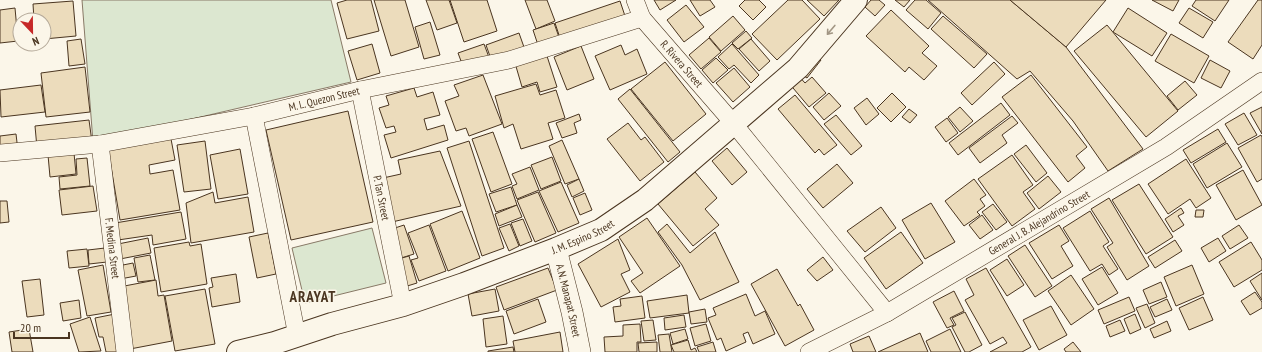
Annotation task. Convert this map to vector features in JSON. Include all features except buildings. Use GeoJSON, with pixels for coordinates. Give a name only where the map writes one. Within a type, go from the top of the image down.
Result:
{"type":"FeatureCollection","features":[{"type":"Feature","properties":{"kind":"main road","name":"J. M. Espino Street"},"geometry":{"type":"LineString","coordinates":[[238,352],[275,343],[403,305],[464,284],[601,230],[646,200],[798,68],[856,0]]}},
{"type":"Feature","properties":{"kind":"street","name":"R. Rivera Street"},"geometry":{"type":"LineString","coordinates":[[634,0],[642,18],[734,124],[887,313]]}},
{"type":"Feature","properties":{"kind":"street","name":"M. L. Quezon Street"},"geometry":{"type":"LineString","coordinates":[[0,153],[100,144],[254,116],[360,90],[508,60],[642,18]]}},
{"type":"Feature","properties":{"kind":"street","name":"General J. B. Alejandrino Street"},"geometry":{"type":"LineString","coordinates":[[809,352],[887,313],[1166,147],[1262,81]]}},
{"type":"Feature","properties":{"kind":"street","name":"P. Tan Street"},"geometry":{"type":"LineString","coordinates":[[360,90],[403,305]]}},
{"type":"Feature","properties":{"kind":"street"},"geometry":{"type":"LineString","coordinates":[[254,116],[297,336]]}},
{"type":"Feature","properties":{"kind":"street","name":"F. Medina Street"},"geometry":{"type":"LineString","coordinates":[[100,144],[125,352]]}},
{"type":"Feature","properties":{"kind":"street","name":"A.N. Manapat Street"},"geometry":{"type":"LineString","coordinates":[[556,249],[572,312],[580,352]]}},
{"type":"Feature","properties":{"kind":"green space"},"geometry":{"type":"Polygon","coordinates":[[[82,0],[331,0],[351,82],[93,142],[82,0]]]}},
{"type":"Feature","properties":{"kind":"green space"},"geometry":{"type":"Polygon","coordinates":[[[372,228],[386,283],[305,303],[292,248],[372,228]]]}},
{"type":"Feature","properties":{"kind":"district","name":"ARAYAT"},"geometry":{"type":"Point","coordinates":[313,297]}}]}
